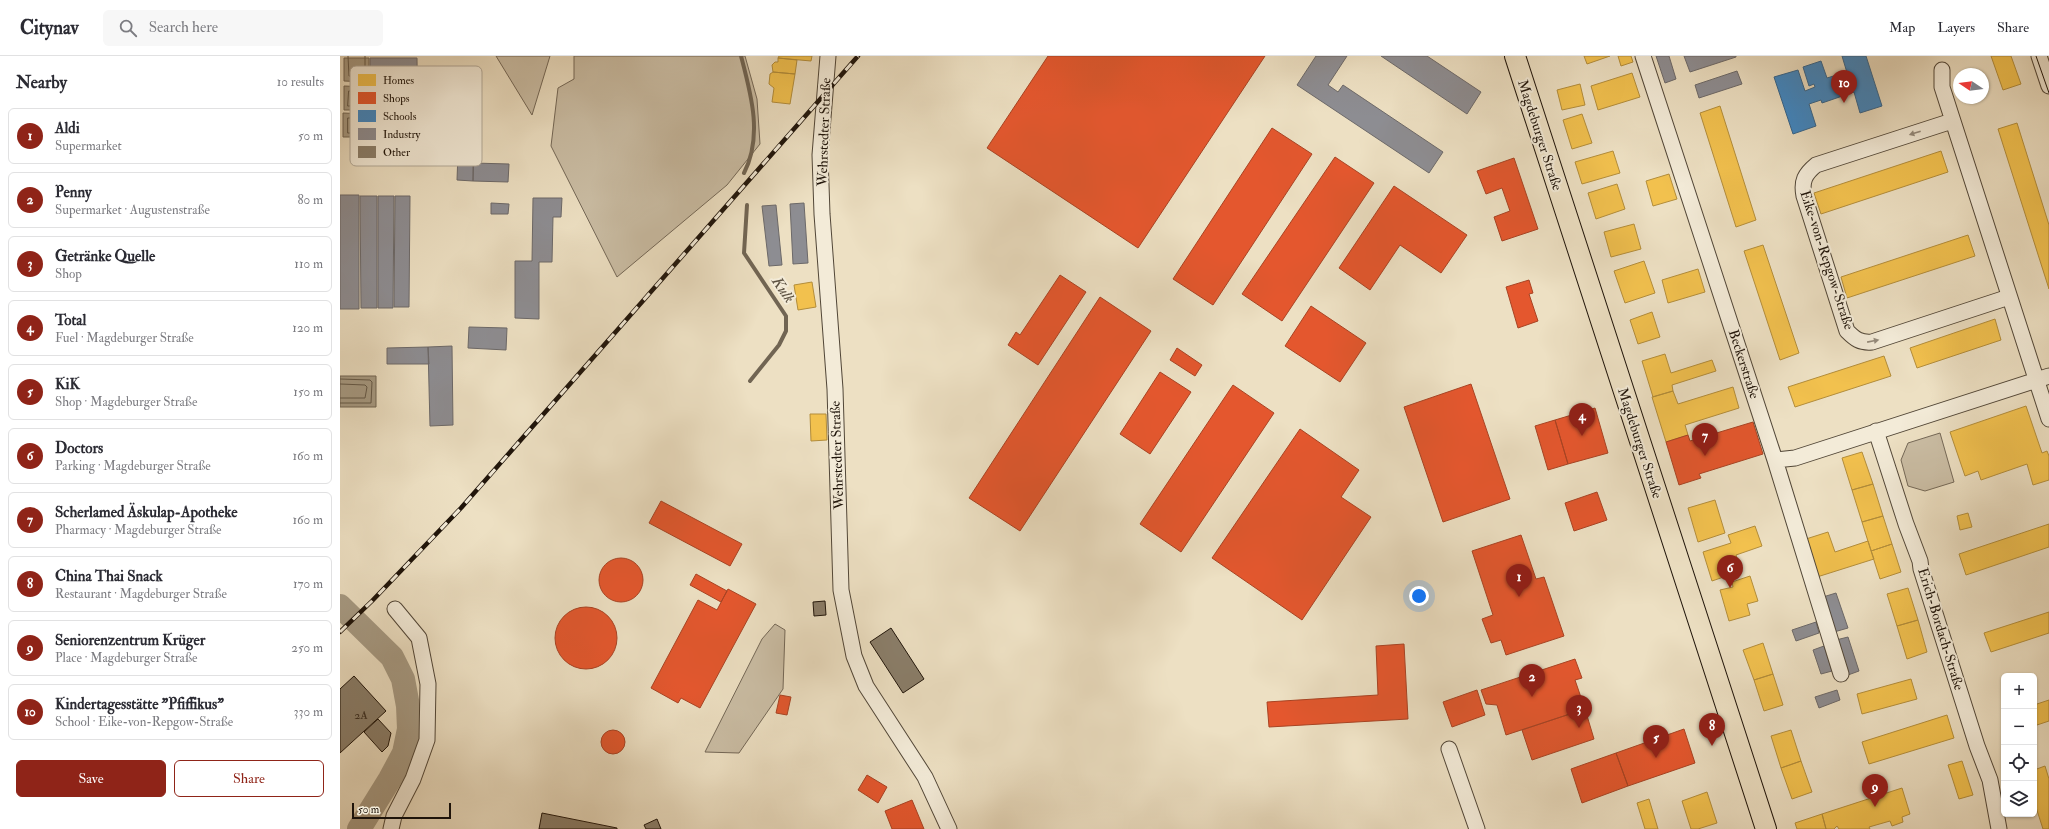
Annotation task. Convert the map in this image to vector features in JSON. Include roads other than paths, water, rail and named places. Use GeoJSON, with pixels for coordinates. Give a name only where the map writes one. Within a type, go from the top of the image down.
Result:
{"type":"FeatureCollection","features":[{"type":"Feature","properties":{"kind":"main road","name":"Magdeburger Straße"},"geometry":{"type":"LineString","coordinates":[[1515,56],[1766,829]]}},
{"type":"Feature","properties":{"kind":"street","name":"Wehrstedter Straße"},"geometry":{"type":"LineString","coordinates":[[828,56],[820,155],[822,214],[835,389],[841,590],[854,656],[866,686],[925,777],[949,829]]}},
{"type":"Feature","properties":{"kind":"street","name":"Beckerstraße"},"geometry":{"type":"LineString","coordinates":[[1643,56],[1774,460],[1841,674]]}},
{"type":"Feature","properties":{"kind":"street"},"geometry":{"type":"LineString","coordinates":[[2039,56],[2049,86]]}},
{"type":"Feature","properties":{"kind":"street"},"geometry":{"type":"LineString","coordinates":[[1942,70],[1942,87],[1952,121],[2009,297],[2043,378],[2049,420]]}},
{"type":"Feature","properties":{"kind":"street","name":"Eike-von-Repgow-Straße"},"geometry":{"type":"LineString","coordinates":[[1952,121],[1816,165],[1806,173],[1802,185],[1804,196],[1847,331],[1856,340],[1862,343],[1872,342],[2009,297]]}},
{"type":"Feature","properties":{"kind":"street"},"geometry":{"type":"LineString","coordinates":[[1774,460],[1795,458],[2043,378]]}},
{"type":"Feature","properties":{"kind":"street","name":"Erich-Bordach-Straße"},"geometry":{"type":"LineString","coordinates":[[1876,431],[1906,524],[1920,561],[1977,746],[1987,770],[1999,829]]}},
{"type":"Feature","properties":{"kind":"street"},"geometry":{"type":"LineString","coordinates":[[391,829],[394,816],[413,780],[427,740],[428,684],[419,638],[395,609]]}},
{"type":"Feature","properties":{"kind":"street"},"geometry":{"type":"LineString","coordinates":[[1449,749],[1477,829]]}},
{"type":"Feature","properties":{"kind":"water"},"geometry":{"type":"Polygon","coordinates":[[[344,58],[369,58],[369,66],[350,66],[350,81],[344,81],[344,58]]]}},
{"type":"Feature","properties":{"kind":"water"},"geometry":{"type":"Polygon","coordinates":[[[344,86],[350,86],[350,110],[344,110],[344,86]]]}},
{"type":"Feature","properties":{"kind":"water"},"geometry":{"type":"Polygon","coordinates":[[[343,113],[350,113],[350,137],[343,137],[343,113]]]}},
{"type":"Feature","properties":{"kind":"water"},"geometry":{"type":"Polygon","coordinates":[[[340,376],[376,376],[376,407],[340,407],[340,376]]]}},
{"type":"Feature","properties":{"kind":"waterway","name":"Kulk"},"geometry":{"type":"LineString","coordinates":[[741,56],[751,100],[754,130],[750,159],[744,173]]}},
{"type":"Feature","properties":{"kind":"waterway","name":"Kulk"},"geometry":{"type":"LineString","coordinates":[[747,205],[744,253],[786,316],[786,331],[779,345],[750,381]]}},
{"type":"Feature","properties":{"kind":"waterway"},"geometry":{"type":"LineString","coordinates":[[340,606],[392,657],[403,679],[408,706],[409,729],[404,753],[390,779],[359,829]]}},
{"type":"Feature","properties":{"kind":"tram line"},"geometry":{"type":"LineString","coordinates":[[2036,56],[2049,93]]}},
{"type":"Feature","properties":{"kind":"railway"},"geometry":{"type":"LineString","coordinates":[[340,632],[372,601],[461,508],[858,56]]}},
{"type":"Feature","properties":{"kind":"place","name":"Kindertagesstätte \"Pfiffikus\""},"geometry":{"type":"Point","coordinates":[1844,103]}},
{"type":"Feature","properties":{"kind":"place","name":"Total"},"geometry":{"type":"Point","coordinates":[1582,436]}},
{"type":"Feature","properties":{"kind":"place","name":"Scherlamed Äskulap-Apotheke"},"geometry":{"type":"Point","coordinates":[1705,456]}},
{"type":"Feature","properties":{"kind":"place","name":"Doctors"},"geometry":{"type":"Point","coordinates":[1730,588]}},
{"type":"Feature","properties":{"kind":"place","name":"Aldi"},"geometry":{"type":"Point","coordinates":[1519,597]}},
{"type":"Feature","properties":{"kind":"place","name":"Penny"},"geometry":{"type":"Point","coordinates":[1532,697]}},
{"type":"Feature","properties":{"kind":"place","name":"Getränke Quelle"},"geometry":{"type":"Point","coordinates":[1579,728]}},
{"type":"Feature","properties":{"kind":"place","name":"China Thai Snack"},"geometry":{"type":"Point","coordinates":[1712,746]}},
{"type":"Feature","properties":{"kind":"place","name":"KiK"},"geometry":{"type":"Point","coordinates":[1656,758]}},
{"type":"Feature","properties":{"kind":"place","name":"Seniorenzentrum Krüger"},"geometry":{"type":"Point","coordinates":[1875,807]}}]}
